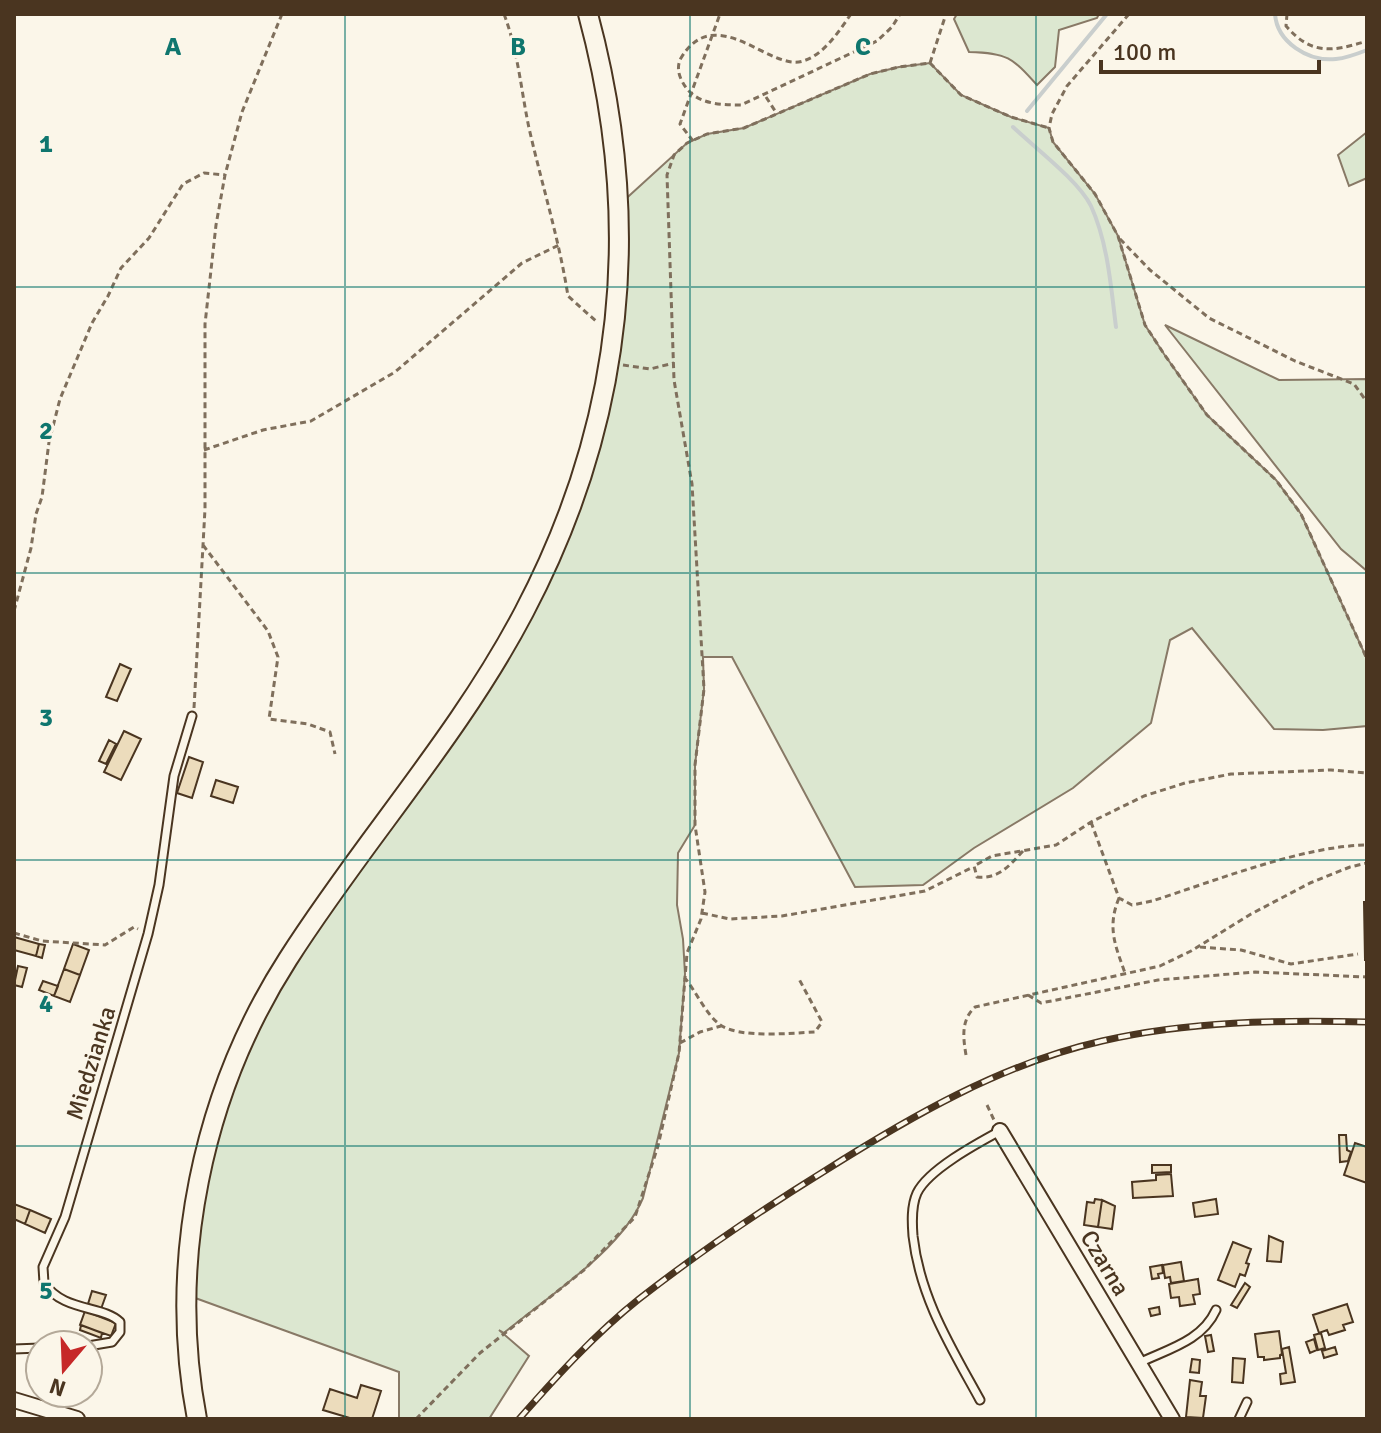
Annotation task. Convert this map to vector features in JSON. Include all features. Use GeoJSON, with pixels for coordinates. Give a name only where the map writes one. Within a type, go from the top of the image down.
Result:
{"type":"FeatureCollection","features":[{"type":"Feature","properties":{"kind":"main road"},"geometry":{"type":"LineString","coordinates":[[197,1419],[187,1333],[188,1256],[201,1172],[229,1075],[251,1025],[288,959],[458,721],[524,613],[562,533],[594,438],[615,332],[620,256],[615,143],[603,69],[588,14]]}},
{"type":"Feature","properties":{"kind":"street","name":"Czarna"},"geometry":{"type":"LineString","coordinates":[[1000,1131],[1172,1419]]}},
{"type":"Feature","properties":{"kind":"street"},"geometry":{"type":"LineString","coordinates":[[14,1400],[77,1419]]}},
{"type":"Feature","properties":{"kind":"lane","name":"Miedzianka"},"geometry":{"type":"LineString","coordinates":[[104,1343],[112,1342],[120,1332],[120,1322],[113,1316],[86,1310],[55,1295],[44,1283],[43,1267],[65,1217],[122,1031],[159,885],[174,776],[192,716]]}},
{"type":"Feature","properties":{"kind":"lane"},"geometry":{"type":"LineString","coordinates":[[980,1400],[931,1310],[922,1286],[916,1257],[913,1210],[917,1194],[929,1177],[1000,1131]]}},
{"type":"Feature","properties":{"kind":"lane"},"geometry":{"type":"LineString","coordinates":[[1139,1363],[1199,1335],[1209,1325],[1216,1310]]}},
{"type":"Feature","properties":{"kind":"lane"},"geometry":{"type":"LineString","coordinates":[[1239,1419],[1247,1402]]}},
{"type":"Feature","properties":{"kind":"path"},"geometry":{"type":"LineString","coordinates":[[192,716],[197,690],[203,545],[205,324],[225,175],[242,112],[282,14]]}},
{"type":"Feature","properties":{"kind":"path"},"geometry":{"type":"LineString","coordinates":[[504,14],[514,42],[529,128],[559,245],[568,296],[598,323],[615,332]]}},
{"type":"Feature","properties":{"kind":"path"},"geometry":{"type":"LineString","coordinates":[[693,141],[680,124],[720,14]]}},
{"type":"Feature","properties":{"kind":"path"},"geometry":{"type":"LineString","coordinates":[[851,14],[822,51],[802,62],[780,59],[730,37],[706,37],[688,48],[678,63],[679,77],[691,95],[720,105],[741,105],[877,41],[900,14]]}},
{"type":"Feature","properties":{"kind":"path"},"geometry":{"type":"LineString","coordinates":[[930,63],[946,14]]}},
{"type":"Feature","properties":{"kind":"path"},"geometry":{"type":"LineString","coordinates":[[1129,14],[1067,86],[1052,114],[1049,128],[1053,142],[1095,194],[1118,236],[1145,325],[1207,415],[1276,480],[1301,514],[1367,659]]}},
{"type":"Feature","properties":{"kind":"path"},"geometry":{"type":"LineString","coordinates":[[1287,14],[1286,26],[1300,42],[1318,50],[1367,41]]}},
{"type":"Feature","properties":{"kind":"path"},"geometry":{"type":"LineString","coordinates":[[416,1419],[480,1353],[584,1270],[635,1217],[658,1146],[680,1043],[689,943],[702,913],[705,892],[698,858],[695,780],[697,733],[704,689],[692,484],[674,363],[667,175],[674,155],[707,134],[744,128],[870,74],[930,63]]}},
{"type":"Feature","properties":{"kind":"path"},"geometry":{"type":"LineString","coordinates":[[930,63],[961,95],[1011,117],[1049,128]]}},
{"type":"Feature","properties":{"kind":"path"},"geometry":{"type":"LineString","coordinates":[[765,95],[777,114]]}},
{"type":"Feature","properties":{"kind":"path"},"geometry":{"type":"LineString","coordinates":[[14,611],[31,548],[42,497],[46,457],[60,399],[92,323],[121,268],[149,238],[183,184],[204,173],[225,175]]}},
{"type":"Feature","properties":{"kind":"path"},"geometry":{"type":"LineString","coordinates":[[1118,236],[1150,270],[1209,318],[1295,361],[1354,384],[1367,402]]}},
{"type":"Feature","properties":{"kind":"path"},"geometry":{"type":"LineString","coordinates":[[204,450],[263,430],[311,421],[395,372],[522,263],[559,245]]}},
{"type":"Feature","properties":{"kind":"path"},"geometry":{"type":"LineString","coordinates":[[610,362],[650,369],[674,363]]}},
{"type":"Feature","properties":{"kind":"path"},"geometry":{"type":"LineString","coordinates":[[203,545],[268,631],[278,657],[269,719],[308,724],[330,732],[335,754]]}},
{"type":"Feature","properties":{"kind":"path"},"geometry":{"type":"LineString","coordinates":[[1361,646],[1367,646]]}},
{"type":"Feature","properties":{"kind":"path"},"geometry":{"type":"LineString","coordinates":[[702,913],[730,919],[782,916],[925,891],[992,856],[1056,845],[1091,822],[1144,796],[1185,783],[1231,774],[1331,770],[1367,773]]}},
{"type":"Feature","properties":{"kind":"path"},"geometry":{"type":"LineString","coordinates":[[1091,822],[1119,898],[1112,938],[1125,973]]}},
{"type":"Feature","properties":{"kind":"path"},"geometry":{"type":"LineString","coordinates":[[1119,898],[1132,905],[1152,901],[1291,858],[1344,845],[1367,845]]}},
{"type":"Feature","properties":{"kind":"path"},"geometry":{"type":"LineString","coordinates":[[974,866],[977,877],[989,878],[1004,871],[1023,851]]}},
{"type":"Feature","properties":{"kind":"path"},"geometry":{"type":"LineString","coordinates":[[966,1055],[963,1032],[967,1014],[975,1007],[1160,966],[1310,883],[1367,863]]}},
{"type":"Feature","properties":{"kind":"path"},"geometry":{"type":"LineString","coordinates":[[14,933],[42,941],[105,945],[134,927],[148,934]]}},
{"type":"Feature","properties":{"kind":"path"},"geometry":{"type":"LineString","coordinates":[[1198,947],[1241,950],[1291,964],[1358,954]]}},
{"type":"Feature","properties":{"kind":"path"},"geometry":{"type":"LineString","coordinates":[[1028,995],[1041,1003],[1158,980],[1255,972],[1367,977]]}},
{"type":"Feature","properties":{"kind":"path"},"geometry":{"type":"LineString","coordinates":[[684,977],[721,1026]]}},
{"type":"Feature","properties":{"kind":"path"},"geometry":{"type":"LineString","coordinates":[[680,1043],[700,1032],[721,1026],[778,1034],[815,1032],[822,1022],[799,979]]}},
{"type":"Feature","properties":{"kind":"green space"},"geometry":{"type":"Polygon","coordinates":[[[957,14],[1099,14],[1097,18],[1059,30],[1055,67],[1037,85],[1008,58],[969,52],[954,19],[957,14]]]}},
{"type":"Feature","properties":{"kind":"green space"},"geometry":{"type":"Polygon","coordinates":[[[930,63],[961,95],[1011,117],[1049,128],[1053,142],[1095,194],[1118,236],[1145,325],[1207,415],[1276,480],[1301,514],[1367,659],[1367,726],[1323,730],[1274,729],[1192,628],[1170,640],[1151,723],[1073,788],[974,848],[923,885],[855,887],[732,657],[703,657],[704,689],[695,765],[695,825],[678,853],[677,905],[685,974],[679,1053],[643,1198],[633,1218],[582,1272],[504,1333],[499,1330],[529,1356],[489,1419],[399,1419],[399,1372],[187,1295],[192,1223],[251,1025],[493,667],[594,438],[619,205],[687,143],[707,134],[744,128],[870,74],[930,63]]]}},
{"type":"Feature","properties":{"kind":"green space"},"geometry":{"type":"Polygon","coordinates":[[[1367,132],[1367,178],[1349,186],[1338,155],[1367,132]]]}},
{"type":"Feature","properties":{"kind":"green space"},"geometry":{"type":"Polygon","coordinates":[[[1165,325],[1279,380],[1367,379],[1367,571],[1341,549],[1165,325]]]}},
{"type":"Feature","properties":{"kind":"building"},"geometry":{"type":"Polygon","coordinates":[[[120,664],[131,669],[117,701],[106,697],[120,664]]]}},
{"type":"Feature","properties":{"kind":"building"},"geometry":{"type":"Polygon","coordinates":[[[124,731],[141,739],[121,780],[104,772],[124,731]]]}},
{"type":"Feature","properties":{"kind":"building"},"geometry":{"type":"Polygon","coordinates":[[[109,740],[116,744],[106,764],[99,761],[109,740]]]}},
{"type":"Feature","properties":{"kind":"building"},"geometry":{"type":"Polygon","coordinates":[[[189,757],[203,762],[192,798],[177,793],[189,757]]]}},
{"type":"Feature","properties":{"kind":"building"},"geometry":{"type":"Polygon","coordinates":[[[216,780],[238,787],[233,803],[211,796],[216,780]]]}},
{"type":"Feature","properties":{"kind":"building"},"geometry":{"type":"Polygon","coordinates":[[[1364,902],[1367,902],[1367,960],[1365,960],[1364,902]]]}},
{"type":"Feature","properties":{"kind":"building"},"geometry":{"type":"Polygon","coordinates":[[[14,937],[39,944],[36,956],[14,950],[14,937]]]}},
{"type":"Feature","properties":{"kind":"building"},"geometry":{"type":"Polygon","coordinates":[[[39,944],[45,945],[42,958],[36,956],[39,944]]]}},
{"type":"Feature","properties":{"kind":"building"},"geometry":{"type":"Polygon","coordinates":[[[73,944],[89,950],[80,975],[64,969],[73,944]]]}},
{"type":"Feature","properties":{"kind":"building"},"geometry":{"type":"Polygon","coordinates":[[[18,966],[27,968],[22,987],[14,985],[18,966]]]}},
{"type":"Feature","properties":{"kind":"building"},"geometry":{"type":"Polygon","coordinates":[[[64,969],[80,975],[70,1002],[54,996],[64,969]]]}},
{"type":"Feature","properties":{"kind":"building"},"geometry":{"type":"Polygon","coordinates":[[[43,981],[58,986],[54,996],[39,990],[43,981]]]}},
{"type":"Feature","properties":{"kind":"building"},"geometry":{"type":"Polygon","coordinates":[[[1339,1135],[1346,1135],[1347,1150],[1351,1152],[1348,1161],[1340,1162],[1339,1135]]]}},
{"type":"Feature","properties":{"kind":"building"},"geometry":{"type":"Polygon","coordinates":[[[1355,1143],[1367,1147],[1367,1183],[1344,1175],[1355,1143]]]}},
{"type":"Feature","properties":{"kind":"building"},"geometry":{"type":"Polygon","coordinates":[[[1152,1165],[1171,1165],[1171,1172],[1152,1173],[1152,1165]]]}},
{"type":"Feature","properties":{"kind":"building"},"geometry":{"type":"Polygon","coordinates":[[[1171,1174],[1173,1196],[1133,1198],[1132,1182],[1156,1180],[1156,1175],[1171,1174]]]}},
{"type":"Feature","properties":{"kind":"building"},"geometry":{"type":"Polygon","coordinates":[[[1095,1199],[1102,1200],[1098,1227],[1084,1225],[1087,1202],[1094,1203],[1095,1199]]]}},
{"type":"Feature","properties":{"kind":"building"},"geometry":{"type":"Polygon","coordinates":[[[1216,1199],[1218,1214],[1195,1217],[1193,1203],[1216,1199]]]}},
{"type":"Feature","properties":{"kind":"building"},"geometry":{"type":"Polygon","coordinates":[[[1102,1200],[1115,1206],[1112,1229],[1098,1227],[1102,1200]]]}},
{"type":"Feature","properties":{"kind":"building"},"geometry":{"type":"Polygon","coordinates":[[[14,1204],[30,1210],[25,1224],[14,1219],[14,1204]]]}},
{"type":"Feature","properties":{"kind":"building"},"geometry":{"type":"Polygon","coordinates":[[[30,1210],[51,1219],[45,1233],[25,1224],[30,1210]]]}},
{"type":"Feature","properties":{"kind":"building"},"geometry":{"type":"Polygon","coordinates":[[[1269,1236],[1283,1242],[1281,1262],[1267,1261],[1269,1236]]]}},
{"type":"Feature","properties":{"kind":"building"},"geometry":{"type":"Polygon","coordinates":[[[1233,1242],[1251,1249],[1245,1276],[1240,1274],[1235,1287],[1218,1280],[1233,1242]]]}},
{"type":"Feature","properties":{"kind":"building"},"geometry":{"type":"Polygon","coordinates":[[[1181,1262],[1184,1281],[1171,1283],[1170,1277],[1165,1278],[1163,1265],[1181,1262]]]}},
{"type":"Feature","properties":{"kind":"building"},"geometry":{"type":"Polygon","coordinates":[[[1162,1265],[1163,1273],[1158,1274],[1159,1278],[1152,1279],[1150,1267],[1162,1265]]]}},
{"type":"Feature","properties":{"kind":"building"},"geometry":{"type":"Polygon","coordinates":[[[1198,1279],[1200,1294],[1193,1295],[1195,1304],[1180,1306],[1179,1297],[1171,1298],[1169,1284],[1198,1279]]]}},
{"type":"Feature","properties":{"kind":"building"},"geometry":{"type":"Polygon","coordinates":[[[1245,1283],[1250,1287],[1237,1308],[1231,1305],[1245,1283]]]}},
{"type":"Feature","properties":{"kind":"building"},"geometry":{"type":"Polygon","coordinates":[[[92,1291],[106,1295],[101,1309],[88,1304],[92,1291]]]}},
{"type":"Feature","properties":{"kind":"building"},"geometry":{"type":"Polygon","coordinates":[[[1347,1304],[1353,1322],[1343,1325],[1345,1330],[1329,1335],[1327,1330],[1319,1333],[1313,1315],[1347,1304]]]}},
{"type":"Feature","properties":{"kind":"building"},"geometry":{"type":"Polygon","coordinates":[[[1159,1307],[1160,1314],[1151,1316],[1149,1309],[1159,1307]]]}},
{"type":"Feature","properties":{"kind":"building"},"geometry":{"type":"Polygon","coordinates":[[[85,1311],[116,1323],[111,1336],[104,1334],[104,1329],[80,1325],[85,1311]]]}},
{"type":"Feature","properties":{"kind":"building"},"geometry":{"type":"Polygon","coordinates":[[[1279,1331],[1280,1358],[1264,1360],[1264,1357],[1258,1357],[1255,1334],[1279,1331]]]}},
{"type":"Feature","properties":{"kind":"building"},"geometry":{"type":"Polygon","coordinates":[[[1321,1333],[1325,1348],[1318,1350],[1314,1335],[1321,1333]]]}},
{"type":"Feature","properties":{"kind":"building"},"geometry":{"type":"Polygon","coordinates":[[[1211,1335],[1214,1351],[1208,1352],[1205,1336],[1211,1335]]]}},
{"type":"Feature","properties":{"kind":"building"},"geometry":{"type":"Polygon","coordinates":[[[1314,1339],[1317,1350],[1310,1353],[1306,1342],[1314,1339]]]}},
{"type":"Feature","properties":{"kind":"building"},"geometry":{"type":"Polygon","coordinates":[[[1289,1347],[1295,1382],[1281,1384],[1280,1374],[1286,1373],[1282,1349],[1289,1347]]]}},
{"type":"Feature","properties":{"kind":"building"},"geometry":{"type":"Polygon","coordinates":[[[1335,1347],[1337,1354],[1324,1358],[1322,1351],[1335,1347]]]}},
{"type":"Feature","properties":{"kind":"building"},"geometry":{"type":"Polygon","coordinates":[[[1233,1358],[1245,1359],[1243,1383],[1232,1382],[1233,1358]]]}},
{"type":"Feature","properties":{"kind":"building"},"geometry":{"type":"Polygon","coordinates":[[[1192,1359],[1200,1360],[1199,1373],[1190,1372],[1192,1359]]]}},
{"type":"Feature","properties":{"kind":"building"},"geometry":{"type":"Polygon","coordinates":[[[1190,1380],[1202,1382],[1200,1396],[1206,1396],[1203,1418],[1186,1417],[1190,1380]]]}},
{"type":"Feature","properties":{"kind":"building"},"geometry":{"type":"Polygon","coordinates":[[[361,1385],[381,1391],[372,1419],[353,1419],[323,1410],[330,1389],[357,1398],[361,1385]]]}},
{"type":"Feature","properties":{"kind":"waterway"},"geometry":{"type":"LineString","coordinates":[[1027,111],[1107,14]]}},
{"type":"Feature","properties":{"kind":"waterway"},"geometry":{"type":"LineString","coordinates":[[1275,14],[1281,33],[1288,41],[1315,57],[1336,59],[1367,50]]}},
{"type":"Feature","properties":{"kind":"waterway"},"geometry":{"type":"LineString","coordinates":[[1013,127],[1067,175],[1091,206],[1105,250],[1116,327]]}},
{"type":"Feature","properties":{"kind":"railway"},"geometry":{"type":"LineString","coordinates":[[519,1419],[607,1327],[684,1265],[856,1152],[957,1094],[1028,1063],[1135,1034],[1267,1022],[1367,1022]]}}]}
